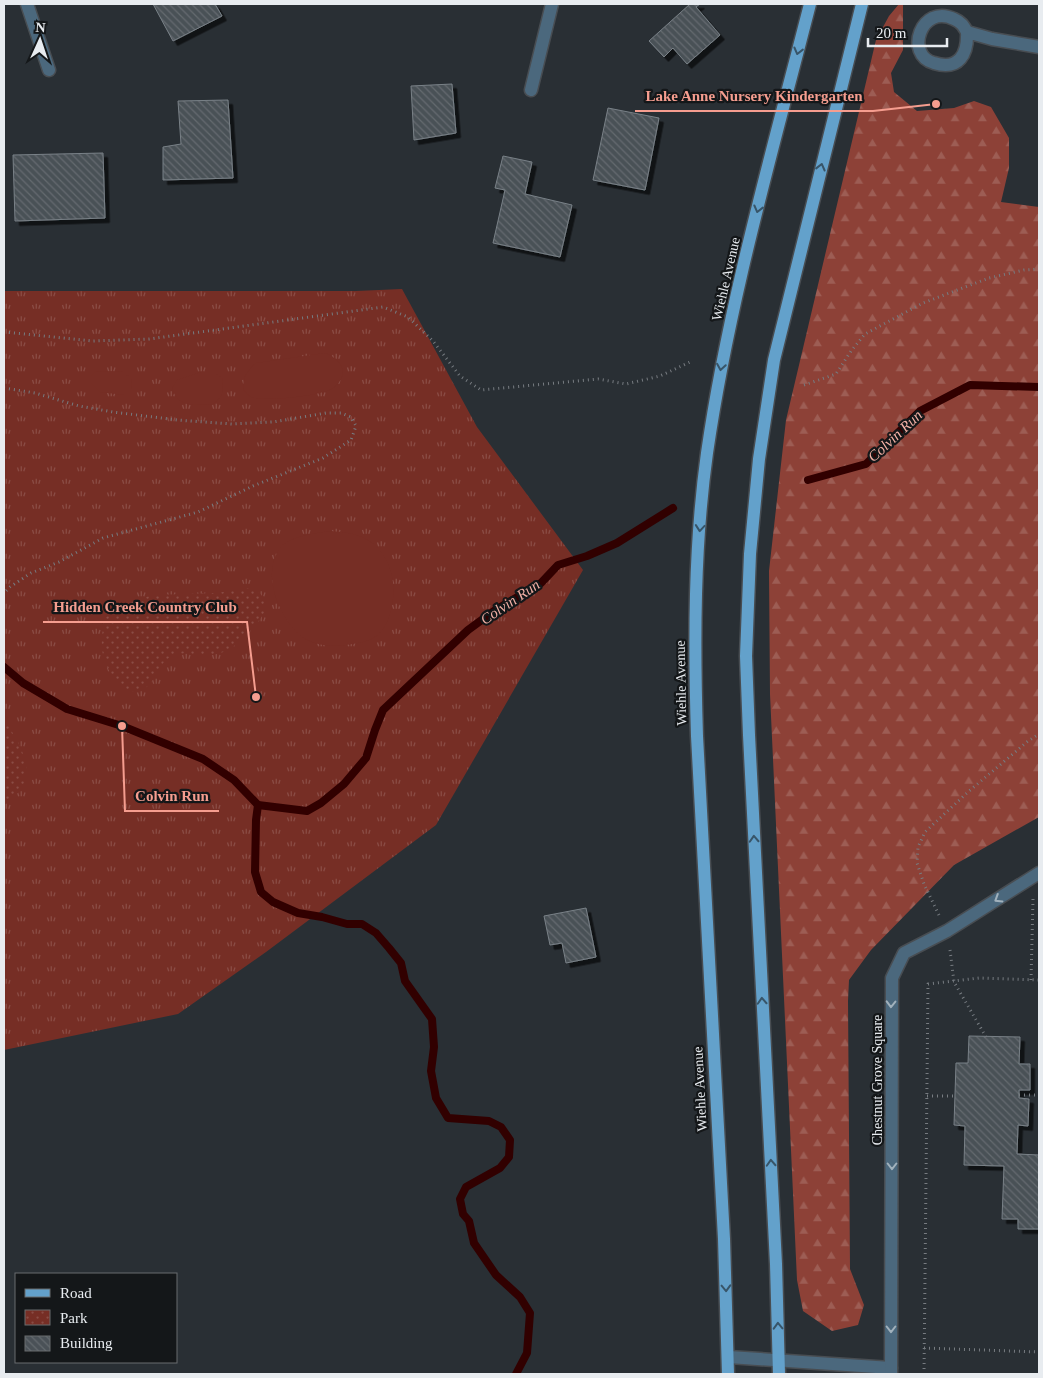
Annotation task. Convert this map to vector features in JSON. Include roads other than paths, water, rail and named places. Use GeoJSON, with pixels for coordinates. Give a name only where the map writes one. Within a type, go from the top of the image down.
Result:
{"type":"FeatureCollection","features":[{"type":"Feature","properties":{"kind":"main road","name":"Wiehle Avenue"},"geometry":{"type":"LineString","coordinates":[[728,1374],[724,1239],[697,736],[695,655],[698,553],[707,455],[723,354],[745,259],[810,4]]}},
{"type":"Feature","properties":{"kind":"main road"},"geometry":{"type":"LineString","coordinates":[[779,1368],[776,1264],[748,735],[746,656],[750,554],[759,459],[774,360],[862,4]]}},
{"type":"Feature","properties":{"kind":"street"},"geometry":{"type":"LineString","coordinates":[[27,4],[49,70]]}},
{"type":"Feature","properties":{"kind":"street"},"geometry":{"type":"LineString","coordinates":[[531,90],[552,4]]}},
{"type":"Feature","properties":{"kind":"street"},"geometry":{"type":"LineString","coordinates":[[967,32],[964,54],[957,63],[943,66],[930,62],[921,55],[918,43],[920,31],[926,21],[936,16],[949,16],[962,23],[967,32],[992,39],[1039,47]]}},
{"type":"Feature","properties":{"kind":"street","name":"Chestnut Grove Square"},"geometry":{"type":"LineString","coordinates":[[728,1357],[779,1368],[891,1371],[892,978],[904,953],[947,931],[1039,873]]}},
{"type":"Feature","properties":{"kind":"waterway","name":"Colvin Run"},"geometry":{"type":"LineString","coordinates":[[808,480],[866,464],[920,411],[970,385],[1039,387]]}},
{"type":"Feature","properties":{"kind":"waterway","name":"Colvin Run"},"geometry":{"type":"LineString","coordinates":[[4,667],[23,683],[67,709],[122,726],[203,759],[234,780],[258,805],[307,811],[321,803],[344,784],[366,758],[383,710],[468,630],[494,611],[541,583],[558,565],[587,556],[617,543],[673,508]]}},
{"type":"Feature","properties":{"kind":"waterway"},"geometry":{"type":"LineString","coordinates":[[258,805],[255,872],[261,892],[273,902],[298,913],[347,924],[362,924],[376,933],[401,963],[405,981],[432,1019],[434,1047],[431,1071],[436,1098],[448,1118],[489,1121],[501,1127],[510,1140],[509,1157],[500,1168],[466,1187],[460,1199],[463,1214],[469,1221],[474,1243],[496,1275],[520,1297],[530,1313],[527,1353],[516,1374]]}},
{"type":"Feature","properties":{"kind":"place","name":"Lake Anne Nursery Kindergarten"},"geometry":{"type":"Point","coordinates":[936,104]}},
{"type":"Feature","properties":{"kind":"place","name":"Hidden Creek Country Club"},"geometry":{"type":"Point","coordinates":[256,697]}},
{"type":"Feature","properties":{"kind":"place","name":"Colvin Run"},"geometry":{"type":"Point","coordinates":[122,726]}}]}
